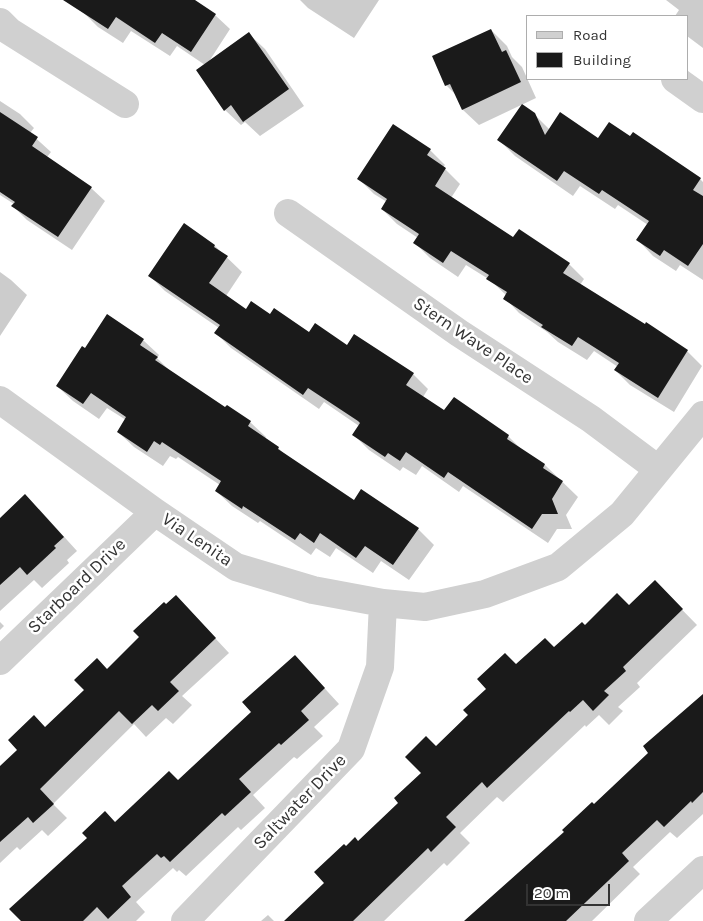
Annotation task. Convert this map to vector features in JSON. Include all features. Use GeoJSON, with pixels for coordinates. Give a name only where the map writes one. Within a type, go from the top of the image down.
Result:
{"type":"FeatureCollection","features":[{"type":"Feature","properties":{"kind":"street"},"geometry":{"type":"LineString","coordinates":[[0,22],[9,31],[125,104]]}},
{"type":"Feature","properties":{"kind":"street"},"geometry":{"type":"LineString","coordinates":[[676,80],[703,99]]}},
{"type":"Feature","properties":{"kind":"street","name":"Stern Wave Place"},"geometry":{"type":"LineString","coordinates":[[288,213],[459,333],[591,419],[658,469]]}},
{"type":"Feature","properties":{"kind":"street","name":"Via Lenita"},"geometry":{"type":"LineString","coordinates":[[0,400],[154,512],[236,566],[313,590],[383,603],[425,607],[485,594],[558,567],[622,514],[703,415]]}},
{"type":"Feature","properties":{"kind":"street","name":"Starboard Drive"},"geometry":{"type":"LineString","coordinates":[[0,661],[154,512]]}},
{"type":"Feature","properties":{"kind":"street","name":"Saltwater Drive"},"geometry":{"type":"LineString","coordinates":[[185,921],[351,749],[380,667],[383,603]]}},
{"type":"Feature","properties":{"kind":"street"},"geometry":{"type":"LineString","coordinates":[[648,921],[703,870]]}},
{"type":"Feature","properties":{"kind":"building"},"geometry":{"type":"Polygon","coordinates":[[[63,0],[195,0],[216,14],[191,52],[162,33],[155,43],[116,17],[108,29],[63,0]]]}},
{"type":"Feature","properties":{"kind":"building"},"geometry":{"type":"Polygon","coordinates":[[[491,29],[502,52],[506,50],[521,82],[462,110],[450,84],[445,86],[432,56],[491,29]]]}},
{"type":"Feature","properties":{"kind":"building"},"geometry":{"type":"Polygon","coordinates":[[[249,32],[289,89],[243,122],[231,105],[224,111],[196,70],[249,32]]]}},
{"type":"Feature","properties":{"kind":"building"},"geometry":{"type":"Polygon","coordinates":[[[522,104],[535,113],[545,135],[560,112],[598,138],[609,122],[630,136],[633,132],[701,178],[693,190],[703,196],[703,244],[688,266],[664,250],[660,256],[636,240],[649,221],[602,190],[599,194],[564,171],[557,181],[497,140],[522,104]]]}},
{"type":"Feature","properties":{"kind":"building"},"geometry":{"type":"Polygon","coordinates":[[[0,112],[38,137],[32,146],[92,187],[58,237],[11,206],[15,202],[0,192],[0,112]]]}},
{"type":"Feature","properties":{"kind":"building"},"geometry":{"type":"Polygon","coordinates":[[[393,124],[431,149],[427,155],[446,168],[435,186],[513,237],[519,229],[570,263],[563,273],[645,324],[646,322],[688,350],[658,398],[614,370],[619,363],[578,337],[572,346],[541,327],[543,325],[503,299],[507,292],[486,279],[489,275],[451,251],[443,263],[413,243],[419,234],[381,209],[387,199],[357,179],[393,124]]]}},
{"type":"Feature","properties":{"kind":"building"},"geometry":{"type":"Polygon","coordinates":[[[184,223],[228,256],[209,283],[246,309],[251,301],[270,314],[274,308],[309,332],[315,323],[347,345],[354,334],[414,373],[406,385],[444,410],[454,397],[509,435],[507,439],[545,464],[543,468],[563,481],[552,499],[558,514],[542,514],[532,529],[448,472],[444,478],[406,452],[400,461],[388,453],[385,457],[352,435],[360,423],[358,421],[308,388],[303,395],[214,333],[220,325],[148,276],[184,223]]]}},
{"type":"Feature","properties":{"kind":"building"},"geometry":{"type":"Polygon","coordinates":[[[107,314],[144,339],[140,345],[158,357],[155,360],[225,407],[227,405],[251,421],[248,426],[279,447],[278,449],[354,500],[361,489],[419,528],[393,565],[365,546],[356,558],[320,533],[314,543],[300,533],[295,540],[243,506],[242,509],[215,491],[221,481],[162,442],[160,445],[154,441],[147,452],[117,432],[126,417],[91,393],[83,404],[56,386],[82,346],[85,348],[107,314]]]}},
{"type":"Feature","properties":{"kind":"building"},"geometry":{"type":"Polygon","coordinates":[[[25,494],[64,537],[54,546],[56,548],[27,575],[20,567],[0,585],[0,518],[25,494]]]}},
{"type":"Feature","properties":{"kind":"building"},"geometry":{"type":"Polygon","coordinates":[[[655,580],[683,609],[623,667],[626,671],[604,691],[609,695],[593,711],[583,700],[487,788],[482,782],[446,817],[456,827],[431,852],[428,848],[353,921],[284,921],[324,883],[314,872],[344,844],[346,846],[355,837],[358,841],[398,803],[394,798],[421,773],[405,757],[426,736],[436,746],[468,715],[463,710],[486,689],[477,679],[505,653],[516,664],[545,638],[554,647],[582,622],[585,625],[617,593],[629,605],[655,580]]]}},
{"type":"Feature","properties":{"kind":"building"},"geometry":{"type":"Polygon","coordinates":[[[176,595],[216,638],[170,682],[179,691],[158,711],[152,705],[132,724],[119,711],[40,789],[54,804],[33,823],[28,817],[0,842],[0,766],[17,750],[8,740],[34,715],[45,727],[84,690],[74,680],[97,658],[107,669],[139,637],[133,631],[164,602],[166,604],[176,595]]]}},
{"type":"Feature","properties":{"kind":"building"},"geometry":{"type":"Polygon","coordinates":[[[295,655],[325,688],[301,711],[309,720],[281,745],[279,743],[239,779],[251,792],[225,816],[222,813],[170,862],[164,856],[161,858],[157,854],[122,886],[131,897],[108,919],[97,907],[83,921],[21,921],[9,909],[87,838],[82,833],[105,811],[115,822],[169,771],[178,780],[251,712],[242,702],[295,655]]]}},
{"type":"Feature","properties":{"kind":"building"},"geometry":{"type":"Polygon","coordinates":[[[703,694],[703,792],[692,803],[691,801],[664,827],[657,820],[622,853],[629,861],[566,921],[464,921],[564,832],[562,830],[592,802],[594,804],[648,753],[643,746],[703,694]]]}}]}
